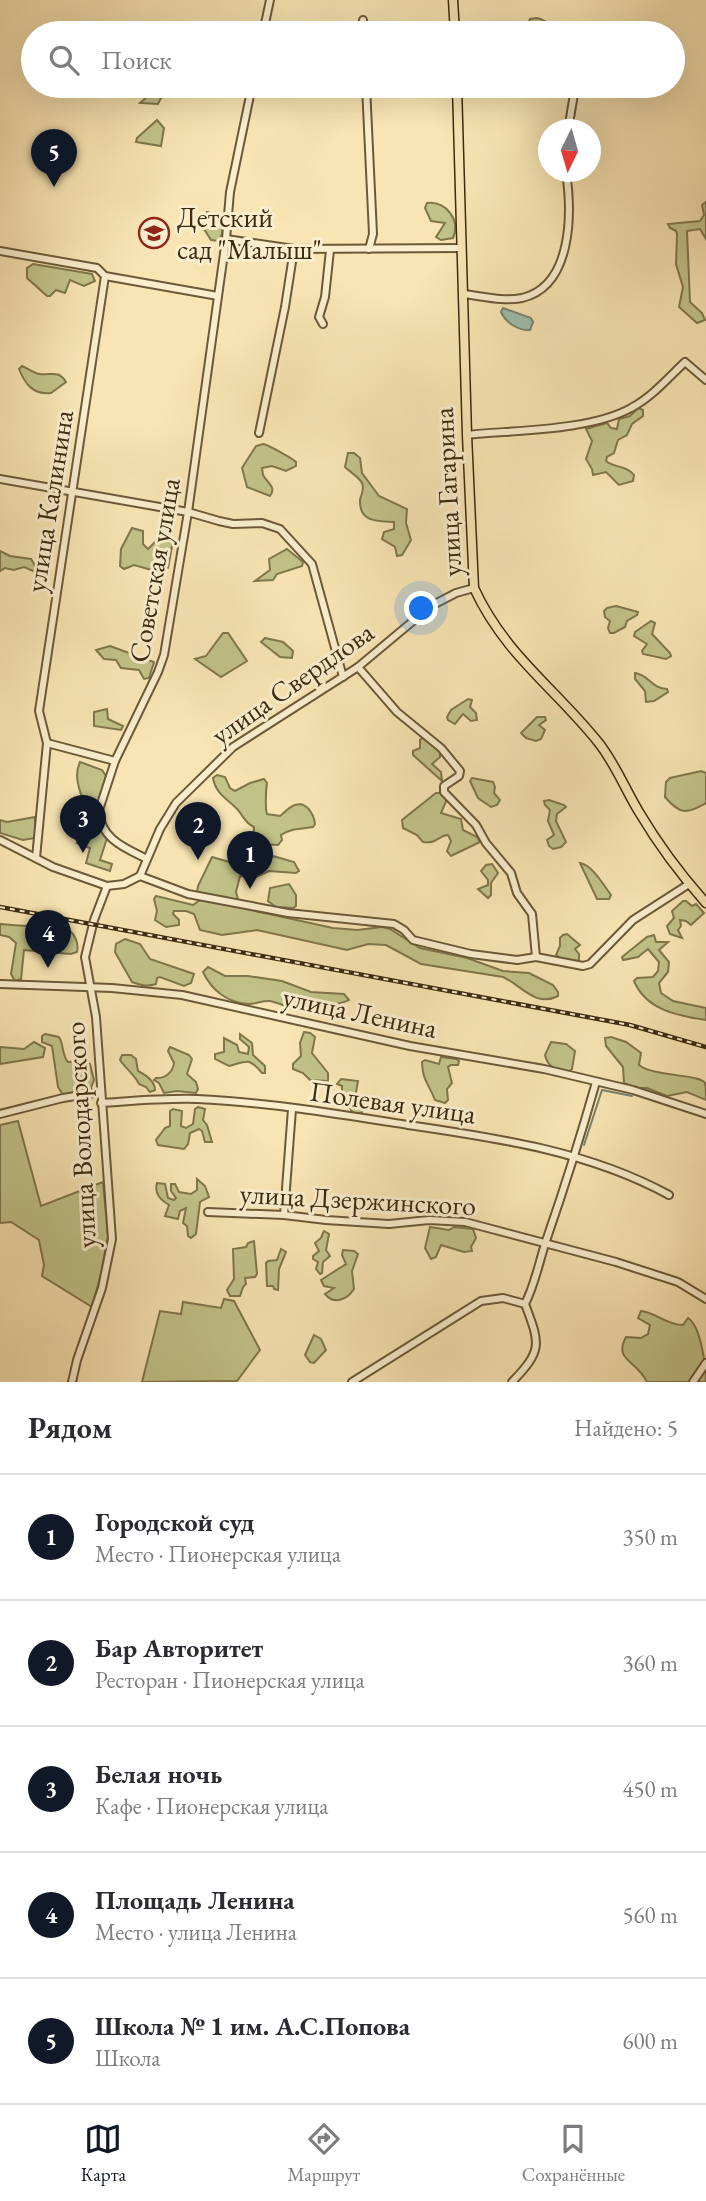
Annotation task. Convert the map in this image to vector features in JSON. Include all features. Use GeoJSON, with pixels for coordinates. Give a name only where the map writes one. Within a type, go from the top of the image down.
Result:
{"type":"FeatureCollection","features":[{"type":"Feature","properties":{"kind":"main road"},"geometry":{"type":"LineString","coordinates":[[453,0],[454,21]]}},
{"type":"Feature","properties":{"kind":"main road","name":"улица Гагарина"},"geometry":{"type":"LineString","coordinates":[[457,98],[474,588],[484,611],[511,650],[600,744],[658,842],[706,903]]}},
{"type":"Feature","properties":{"kind":"street"},"geometry":{"type":"LineString","coordinates":[[266,21],[270,0]]}},
{"type":"Feature","properties":{"kind":"street","name":"Советская улица"},"geometry":{"type":"LineString","coordinates":[[147,859],[110,839],[99,817],[99,810],[115,761],[158,673],[164,655],[188,512],[226,239],[230,192],[250,98]]}},
{"type":"Feature","properties":{"kind":"street"},"geometry":{"type":"LineString","coordinates":[[367,98],[373,234],[369,249]]}},
{"type":"Feature","properties":{"kind":"street"},"geometry":{"type":"LineString","coordinates":[[570,119],[573,98]]}},
{"type":"Feature","properties":{"kind":"street"},"geometry":{"type":"LineString","coordinates":[[463,294],[513,300],[533,294],[551,280],[561,263],[566,240],[570,196],[568,182]]}},
{"type":"Feature","properties":{"kind":"street"},"geometry":{"type":"LineString","coordinates":[[226,239],[294,249],[418,246],[462,248]]}},
{"type":"Feature","properties":{"kind":"street"},"geometry":{"type":"LineString","coordinates":[[259,433],[294,249]]}},
{"type":"Feature","properties":{"kind":"street"},"geometry":{"type":"LineString","coordinates":[[323,324],[319,317],[325,297],[330,250]]}},
{"type":"Feature","properties":{"kind":"street"},"geometry":{"type":"LineString","coordinates":[[0,251],[97,268],[105,276],[218,296]]}},
{"type":"Feature","properties":{"kind":"street","name":"улица Калинина"},"geometry":{"type":"LineString","coordinates":[[36,858],[47,743],[39,710],[105,276]]}},
{"type":"Feature","properties":{"kind":"street"},"geometry":{"type":"LineString","coordinates":[[467,435],[569,425],[614,416],[646,398],[685,362],[706,380]]}},
{"type":"Feature","properties":{"kind":"street"},"geometry":{"type":"LineString","coordinates":[[0,479],[188,512],[233,524],[272,524],[280,528],[312,564],[343,677]]}},
{"type":"Feature","properties":{"kind":"street","name":"улица Свердлова"},"geometry":{"type":"LineString","coordinates":[[140,876],[160,829],[176,803],[233,747],[290,708],[358,667],[431,606],[456,593],[474,588]]}},
{"type":"Feature","properties":{"kind":"street"},"geometry":{"type":"LineString","coordinates":[[358,667],[397,712],[441,748],[460,771],[459,776],[444,786],[444,792],[476,825],[486,843],[511,873],[517,893],[532,914],[536,957]]}},
{"type":"Feature","properties":{"kind":"street"},"geometry":{"type":"LineString","coordinates":[[47,743],[115,761]]}},
{"type":"Feature","properties":{"kind":"street"},"geometry":{"type":"LineString","coordinates":[[0,840],[53,867],[107,886],[124,884],[140,876],[188,894],[274,911],[388,923],[399,926],[413,940],[459,952],[517,960],[536,957],[579,966],[590,964],[633,920],[689,884]]}},
{"type":"Feature","properties":{"kind":"street","name":"улица Володарского"},"geometry":{"type":"LineString","coordinates":[[72,1382],[102,1288],[111,1248],[96,1017],[85,957],[94,920],[107,886]]}},
{"type":"Feature","properties":{"kind":"street","name":"улица Ленина"},"geometry":{"type":"LineString","coordinates":[[0,984],[90,987],[182,995],[410,1046],[544,1069],[633,1090],[706,1114]]}},
{"type":"Feature","properties":{"kind":"street"},"geometry":{"type":"LineString","coordinates":[[512,1382],[530,1363],[536,1351],[537,1339],[525,1304],[535,1285],[546,1241],[576,1157],[596,1082]]}},
{"type":"Feature","properties":{"kind":"street"},"geometry":{"type":"LineString","coordinates":[[0,1114],[63,1098],[101,1092]]}},
{"type":"Feature","properties":{"kind":"street","name":"Полевая улица"},"geometry":{"type":"LineString","coordinates":[[101,1103],[199,1100],[292,1109],[530,1145],[576,1157],[646,1182],[669,1195]]}},
{"type":"Feature","properties":{"kind":"street"},"geometry":{"type":"LineString","coordinates":[[284,1215],[292,1109]]}},
{"type":"Feature","properties":{"kind":"street","name":"улица Дзержинского"},"geometry":{"type":"LineString","coordinates":[[208,1212],[389,1224],[429,1220],[465,1222],[546,1241],[678,1282],[706,1299]]}},
{"type":"Feature","properties":{"kind":"street"},"geometry":{"type":"LineString","coordinates":[[352,1382],[481,1301],[503,1298],[525,1304]]}},
{"type":"Feature","properties":{"kind":"street"},"geometry":{"type":"LineString","coordinates":[[693,1382],[706,1363]]}},
{"type":"Feature","properties":{"kind":"green space"},"geometry":{"type":"Polygon","coordinates":[[[537,18],[545,21],[529,21],[537,18]]]}},
{"type":"Feature","properties":{"kind":"green space"},"geometry":{"type":"Polygon","coordinates":[[[146,98],[161,98],[158,104],[140,103],[146,98]]]}},
{"type":"Feature","properties":{"kind":"green space"},"geometry":{"type":"Polygon","coordinates":[[[157,120],[164,128],[161,146],[136,142],[137,138],[157,120]]]}},
{"type":"Feature","properties":{"kind":"green space"},"geometry":{"type":"Polygon","coordinates":[[[706,202],[706,239],[700,229],[687,231],[690,302],[702,313],[705,320],[697,323],[679,307],[683,287],[676,264],[677,234],[668,224],[700,221],[704,215],[702,205],[706,202]]]}},
{"type":"Feature","properties":{"kind":"green space"},"geometry":{"type":"Polygon","coordinates":[[[427,203],[440,205],[450,213],[455,225],[453,238],[441,240],[436,237],[445,223],[431,221],[425,208],[427,203]]]}},
{"type":"Feature","properties":{"kind":"green space"},"geometry":{"type":"Polygon","coordinates":[[[207,212],[223,217],[219,241],[211,240],[204,229],[207,212]]]}},
{"type":"Feature","properties":{"kind":"green space"},"geometry":{"type":"Polygon","coordinates":[[[33,264],[92,274],[95,281],[84,286],[70,280],[65,293],[56,290],[47,296],[27,278],[27,268],[33,264]]]}},
{"type":"Feature","properties":{"kind":"green space"},"geometry":{"type":"Polygon","coordinates":[[[22,366],[39,374],[57,374],[66,382],[51,393],[39,392],[30,387],[24,379],[19,369],[22,366]]]}},
{"type":"Feature","properties":{"kind":"green space"},"geometry":{"type":"Polygon","coordinates":[[[638,408],[643,410],[643,416],[632,424],[627,435],[618,440],[614,453],[607,457],[606,461],[631,472],[634,475],[633,481],[619,485],[606,472],[593,475],[586,459],[592,441],[586,429],[607,423],[611,428],[617,429],[619,419],[630,416],[638,408]]]}},
{"type":"Feature","properties":{"kind":"green space"},"geometry":{"type":"Polygon","coordinates":[[[263,444],[296,462],[296,466],[286,471],[272,466],[262,468],[263,475],[272,488],[270,496],[247,487],[242,468],[256,446],[263,444]]]}},
{"type":"Feature","properties":{"kind":"green space"},"geometry":{"type":"Polygon","coordinates":[[[348,453],[354,453],[360,458],[362,473],[379,496],[407,509],[406,523],[411,540],[402,555],[397,556],[395,547],[382,539],[384,532],[394,529],[394,522],[371,519],[363,513],[360,500],[362,483],[345,467],[348,453]]]}},
{"type":"Feature","properties":{"kind":"green space"},"geometry":{"type":"Polygon","coordinates":[[[132,528],[143,531],[143,544],[148,549],[159,538],[173,541],[168,568],[155,571],[134,565],[124,569],[120,566],[121,549],[132,528]]]}},
{"type":"Feature","properties":{"kind":"green space"},"geometry":{"type":"Polygon","coordinates":[[[287,549],[303,562],[302,566],[277,574],[273,580],[255,581],[270,570],[269,559],[287,549]]]}},
{"type":"Feature","properties":{"kind":"green space"},"geometry":{"type":"Polygon","coordinates":[[[0,551],[10,556],[31,559],[35,566],[48,567],[50,571],[40,574],[24,567],[14,570],[5,568],[0,571],[0,551]]]}},
{"type":"Feature","properties":{"kind":"green space"},"geometry":{"type":"Polygon","coordinates":[[[616,606],[638,612],[627,621],[625,627],[610,633],[610,621],[605,617],[604,611],[616,606]]]}},
{"type":"Feature","properties":{"kind":"green space"},"geometry":{"type":"Polygon","coordinates":[[[651,621],[655,623],[652,634],[670,653],[671,656],[666,659],[643,654],[647,644],[634,636],[635,632],[651,621]]]}},
{"type":"Feature","properties":{"kind":"green space"},"geometry":{"type":"Polygon","coordinates":[[[223,633],[228,633],[247,661],[221,677],[195,659],[206,656],[223,633]]]}},
{"type":"Feature","properties":{"kind":"green space"},"geometry":{"type":"Polygon","coordinates":[[[265,638],[283,642],[293,651],[292,658],[280,657],[261,642],[265,638]]]}},
{"type":"Feature","properties":{"kind":"green space"},"geometry":{"type":"Polygon","coordinates":[[[110,646],[154,662],[149,678],[144,679],[139,670],[121,668],[116,660],[104,659],[96,650],[110,646]]]}},
{"type":"Feature","properties":{"kind":"green space"},"geometry":{"type":"Polygon","coordinates":[[[635,673],[657,687],[667,689],[668,692],[654,701],[646,702],[645,691],[635,679],[635,673]]]}},
{"type":"Feature","properties":{"kind":"green space"},"geometry":{"type":"Polygon","coordinates":[[[468,699],[472,700],[470,707],[476,713],[477,720],[471,721],[463,714],[455,724],[448,720],[451,710],[468,699]]]}},
{"type":"Feature","properties":{"kind":"green space"},"geometry":{"type":"Polygon","coordinates":[[[107,709],[108,719],[123,726],[121,730],[94,726],[94,712],[107,709]]]}},
{"type":"Feature","properties":{"kind":"green space"},"geometry":{"type":"Polygon","coordinates":[[[537,717],[545,717],[546,720],[539,725],[545,730],[541,739],[536,741],[521,733],[537,717]]]}},
{"type":"Feature","properties":{"kind":"green space"},"geometry":{"type":"Polygon","coordinates":[[[422,738],[427,738],[440,751],[440,757],[432,764],[441,772],[442,781],[413,755],[413,751],[420,748],[422,738]]]}},
{"type":"Feature","properties":{"kind":"green space"},"geometry":{"type":"Polygon","coordinates":[[[80,762],[102,770],[106,776],[95,813],[107,838],[100,860],[112,864],[110,871],[86,863],[90,848],[77,843],[87,822],[78,782],[80,762]]]}},
{"type":"Feature","properties":{"kind":"green space"},"geometry":{"type":"Polygon","coordinates":[[[701,771],[706,773],[706,803],[684,811],[675,807],[665,797],[666,782],[670,778],[701,771]]]}},
{"type":"Feature","properties":{"kind":"green space"},"geometry":{"type":"Polygon","coordinates":[[[217,775],[225,777],[230,788],[235,791],[264,779],[267,783],[267,814],[280,816],[299,804],[311,813],[315,824],[313,827],[296,829],[281,835],[282,840],[278,845],[260,844],[253,840],[254,827],[217,789],[213,778],[217,775]]]}},
{"type":"Feature","properties":{"kind":"green space"},"geometry":{"type":"Polygon","coordinates":[[[472,778],[493,782],[494,793],[500,800],[497,805],[491,807],[478,798],[470,781],[472,778]]]}},
{"type":"Feature","properties":{"kind":"green space"},"geometry":{"type":"Polygon","coordinates":[[[436,793],[441,793],[447,799],[441,813],[461,819],[463,830],[477,837],[480,842],[451,856],[447,851],[451,841],[448,835],[432,842],[423,842],[417,835],[403,828],[402,820],[436,793]]]}},
{"type":"Feature","properties":{"kind":"green space"},"geometry":{"type":"Polygon","coordinates":[[[549,800],[566,807],[557,814],[556,821],[566,842],[553,849],[547,840],[554,835],[548,821],[550,810],[544,801],[549,800]]]}},
{"type":"Feature","properties":{"kind":"green space"},"geometry":{"type":"Polygon","coordinates":[[[35,817],[35,838],[23,840],[0,833],[0,820],[7,822],[35,817]]]}},
{"type":"Feature","properties":{"kind":"green space"},"geometry":{"type":"Polygon","coordinates":[[[273,856],[294,862],[299,871],[269,871],[256,877],[240,876],[236,892],[238,899],[234,901],[197,892],[212,857],[233,863],[273,856]]]}},
{"type":"Feature","properties":{"kind":"green space"},"geometry":{"type":"Polygon","coordinates":[[[580,863],[589,867],[597,876],[611,895],[609,899],[597,899],[580,863]]]}},
{"type":"Feature","properties":{"kind":"green space"},"geometry":{"type":"Polygon","coordinates":[[[492,864],[498,873],[491,883],[491,895],[488,898],[478,889],[488,885],[488,880],[481,871],[486,865],[492,864]]]}},
{"type":"Feature","properties":{"kind":"green space"},"geometry":{"type":"Polygon","coordinates":[[[289,884],[296,895],[296,906],[276,907],[268,901],[270,888],[289,884]]]}},
{"type":"Feature","properties":{"kind":"green space"},"geometry":{"type":"Polygon","coordinates":[[[156,896],[193,905],[200,900],[210,901],[333,928],[357,930],[382,927],[390,929],[420,948],[467,958],[503,971],[529,973],[553,985],[558,996],[543,999],[529,994],[503,977],[421,964],[386,945],[368,944],[347,950],[257,930],[222,935],[200,930],[194,914],[186,911],[174,911],[179,925],[166,927],[155,920],[156,896]]]}},
{"type":"Feature","properties":{"kind":"green space"},"geometry":{"type":"Polygon","coordinates":[[[683,901],[692,906],[696,904],[704,913],[691,925],[680,920],[681,926],[678,930],[682,938],[670,934],[667,926],[674,918],[672,911],[683,901]]]}},
{"type":"Feature","properties":{"kind":"green space"},"geometry":{"type":"Polygon","coordinates":[[[0,924],[67,929],[76,939],[77,952],[71,954],[24,950],[21,979],[15,981],[11,974],[16,943],[9,937],[0,935],[0,924]]]}},
{"type":"Feature","properties":{"kind":"green space"},"geometry":{"type":"Polygon","coordinates":[[[567,934],[580,945],[575,949],[579,954],[579,961],[562,959],[556,955],[560,938],[567,934]]]}},
{"type":"Feature","properties":{"kind":"green space"},"geometry":{"type":"Polygon","coordinates":[[[654,935],[656,942],[668,942],[659,950],[669,962],[668,972],[659,983],[661,993],[673,1001],[706,1008],[706,1020],[664,1010],[646,999],[639,991],[634,981],[637,978],[653,977],[658,971],[659,962],[648,949],[638,957],[623,960],[622,957],[647,937],[654,935]]]}},
{"type":"Feature","properties":{"kind":"green space"},"geometry":{"type":"Polygon","coordinates":[[[125,939],[140,944],[150,959],[194,974],[191,983],[184,986],[160,977],[153,985],[132,982],[115,952],[116,944],[125,939]]]}},
{"type":"Feature","properties":{"kind":"green space"},"geometry":{"type":"Polygon","coordinates":[[[208,967],[225,976],[282,981],[311,992],[344,994],[349,1000],[302,1011],[270,1001],[241,1003],[222,995],[211,985],[203,972],[208,967]]]}},
{"type":"Feature","properties":{"kind":"green space"},"geometry":{"type":"Polygon","coordinates":[[[304,1032],[315,1037],[312,1053],[328,1073],[328,1081],[310,1080],[293,1069],[293,1064],[301,1056],[300,1043],[304,1032]]]}},
{"type":"Feature","properties":{"kind":"green space"},"geometry":{"type":"Polygon","coordinates":[[[45,1034],[59,1037],[68,1062],[84,1061],[90,1064],[94,1080],[90,1090],[63,1095],[58,1087],[52,1046],[42,1042],[42,1036],[45,1034]]]}},
{"type":"Feature","properties":{"kind":"green space"},"geometry":{"type":"Polygon","coordinates":[[[240,1034],[252,1043],[253,1055],[265,1066],[265,1073],[250,1062],[229,1066],[215,1059],[215,1054],[224,1052],[224,1038],[237,1045],[239,1052],[248,1054],[249,1047],[240,1039],[240,1034]]]}},
{"type":"Feature","properties":{"kind":"green space"},"geometry":{"type":"Polygon","coordinates":[[[611,1037],[626,1042],[641,1053],[639,1065],[646,1069],[701,1080],[705,1083],[706,1100],[687,1092],[667,1096],[624,1083],[623,1067],[606,1046],[605,1038],[611,1037]]]}},
{"type":"Feature","properties":{"kind":"green space"},"geometry":{"type":"Polygon","coordinates":[[[34,1042],[45,1048],[43,1057],[0,1064],[0,1047],[24,1049],[34,1042]]]}},
{"type":"Feature","properties":{"kind":"green space"},"geometry":{"type":"Polygon","coordinates":[[[551,1042],[566,1044],[575,1051],[572,1069],[568,1072],[556,1069],[548,1063],[545,1055],[551,1042]]]}},
{"type":"Feature","properties":{"kind":"green space"},"geometry":{"type":"Polygon","coordinates":[[[170,1047],[192,1059],[187,1074],[196,1082],[196,1093],[164,1093],[159,1083],[154,1080],[165,1076],[172,1069],[174,1063],[168,1051],[170,1047]]]}},
{"type":"Feature","properties":{"kind":"green space"},"geometry":{"type":"Polygon","coordinates":[[[122,1055],[131,1055],[136,1059],[138,1071],[152,1081],[155,1090],[150,1092],[139,1084],[120,1060],[122,1055]]]}},
{"type":"Feature","properties":{"kind":"green space"},"geometry":{"type":"Polygon","coordinates":[[[441,1057],[459,1061],[458,1065],[448,1067],[452,1083],[447,1089],[448,1100],[445,1103],[435,1100],[425,1078],[422,1062],[425,1060],[439,1064],[441,1057]]]}},
{"type":"Feature","properties":{"kind":"green space"},"geometry":{"type":"Polygon","coordinates":[[[341,1079],[358,1081],[355,1098],[362,1108],[362,1113],[353,1113],[348,1105],[348,1095],[342,1092],[342,1086],[337,1084],[341,1079]]]}},
{"type":"Feature","properties":{"kind":"green space"},"geometry":{"type":"Polygon","coordinates":[[[195,1109],[205,1109],[203,1120],[212,1142],[205,1142],[199,1129],[190,1133],[184,1149],[158,1145],[156,1140],[165,1128],[170,1126],[170,1111],[182,1111],[181,1126],[186,1128],[193,1124],[195,1109]]]}},
{"type":"Feature","properties":{"kind":"green space"},"geometry":{"type":"Polygon","coordinates":[[[18,1121],[41,1206],[103,1182],[108,1236],[92,1307],[42,1276],[44,1265],[39,1240],[11,1222],[0,1223],[0,1125],[18,1121]]]}},
{"type":"Feature","properties":{"kind":"green space"},"geometry":{"type":"Polygon","coordinates":[[[197,1179],[205,1186],[209,1197],[200,1202],[196,1234],[191,1238],[188,1236],[187,1226],[183,1223],[186,1208],[180,1211],[178,1219],[165,1216],[169,1205],[159,1196],[156,1187],[157,1183],[165,1184],[168,1198],[174,1200],[176,1198],[171,1191],[171,1184],[175,1184],[179,1192],[191,1194],[197,1190],[197,1179]]]}},
{"type":"Feature","properties":{"kind":"green space"},"geometry":{"type":"Polygon","coordinates":[[[430,1227],[449,1230],[454,1227],[473,1229],[476,1238],[471,1247],[472,1251],[464,1252],[441,1245],[436,1257],[431,1259],[425,1248],[430,1227]]]}},
{"type":"Feature","properties":{"kind":"green space"},"geometry":{"type":"Polygon","coordinates":[[[324,1231],[329,1234],[326,1250],[330,1256],[323,1262],[320,1274],[316,1269],[318,1262],[313,1256],[319,1251],[315,1243],[324,1231]]]}},
{"type":"Feature","properties":{"kind":"green space"},"geometry":{"type":"Polygon","coordinates":[[[254,1241],[257,1274],[255,1277],[245,1278],[246,1284],[240,1296],[230,1296],[227,1290],[234,1279],[233,1249],[246,1247],[254,1241]]]}},
{"type":"Feature","properties":{"kind":"green space"},"geometry":{"type":"Polygon","coordinates":[[[281,1249],[286,1252],[279,1269],[278,1290],[267,1286],[266,1263],[277,1260],[281,1249]]]}},
{"type":"Feature","properties":{"kind":"green space"},"geometry":{"type":"Polygon","coordinates":[[[343,1250],[358,1254],[352,1271],[354,1289],[348,1296],[336,1300],[325,1294],[334,1288],[324,1286],[321,1280],[346,1264],[343,1250]]]}},
{"type":"Feature","properties":{"kind":"green space"},"geometry":{"type":"Polygon","coordinates":[[[224,1299],[234,1301],[260,1350],[237,1381],[142,1382],[160,1311],[181,1314],[183,1302],[221,1308],[224,1299]]]}},
{"type":"Feature","properties":{"kind":"green space"},"geometry":{"type":"Polygon","coordinates":[[[641,1311],[677,1324],[683,1325],[688,1318],[693,1322],[702,1347],[706,1382],[647,1382],[622,1351],[626,1337],[641,1338],[648,1334],[650,1325],[638,1318],[641,1311]]]}},
{"type":"Feature","properties":{"kind":"green space"},"geometry":{"type":"Polygon","coordinates":[[[314,1335],[321,1339],[326,1350],[314,1363],[305,1355],[314,1335]]]}},
{"type":"Feature","properties":{"kind":"shaded area"},"geometry":{"type":"Polygon","coordinates":[[[503,308],[531,318],[533,322],[530,330],[517,328],[509,323],[501,312],[503,308]]]}},
{"type":"Feature","properties":{"kind":"waterway"},"geometry":{"type":"LineString","coordinates":[[584,1145],[602,1090],[632,1096]]}},
{"type":"Feature","properties":{"kind":"railway"},"geometry":{"type":"LineString","coordinates":[[0,907],[630,1025],[706,1047]]}},
{"type":"Feature","properties":{"kind":"place","name":"Школа № 1 им. А.С.Попова"},"geometry":{"type":"Point","coordinates":[54,187]}},
{"type":"Feature","properties":{"kind":"place","name":"Детский сад \"Малыш\""},"geometry":{"type":"Point","coordinates":[154,233]}},
{"type":"Feature","properties":{"kind":"place","name":"Белая ночь"},"geometry":{"type":"Point","coordinates":[83,853]}},
{"type":"Feature","properties":{"kind":"place","name":"Бар Авторитет"},"geometry":{"type":"Point","coordinates":[198,860]}},
{"type":"Feature","properties":{"kind":"place","name":"Городской суд"},"geometry":{"type":"Point","coordinates":[250,889]}},
{"type":"Feature","properties":{"kind":"place","name":"Площадь Ленина"},"geometry":{"type":"Point","coordinates":[48,968]}}]}
